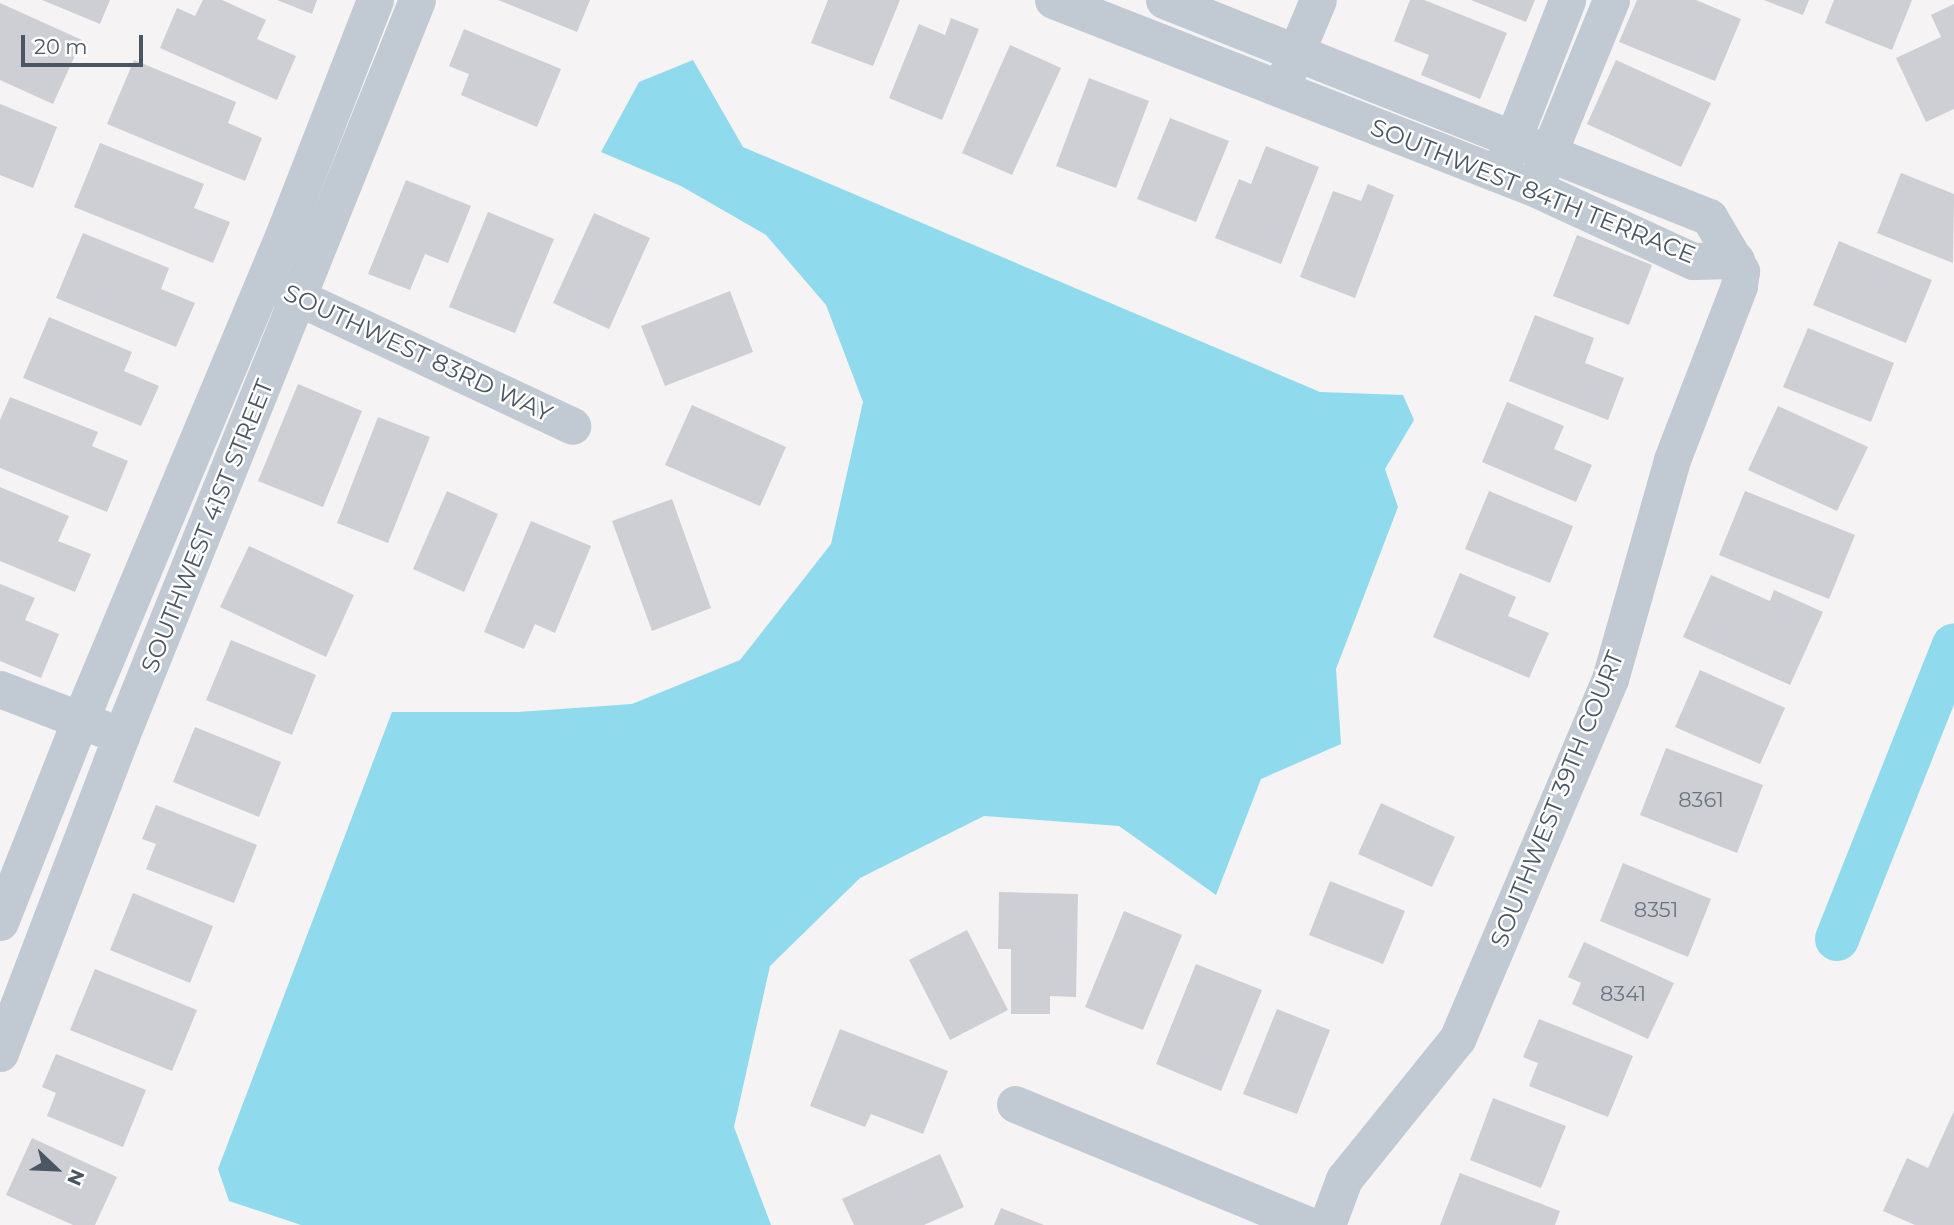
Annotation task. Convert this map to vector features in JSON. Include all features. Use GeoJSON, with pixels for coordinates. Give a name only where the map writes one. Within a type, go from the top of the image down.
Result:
{"type":"FeatureCollection","features":[{"type":"Feature","properties":{"kind":"street","name":"SOUTHWEST 41ST STREET"},"geometry":{"type":"LineString","coordinates":[[0,922],[80,720],[264,281],[375,0]]}},
{"type":"Feature","properties":{"kind":"street","name":"SOUTHWEST 41ST STREET"},"geometry":{"type":"LineString","coordinates":[[0,1053],[121,736],[417,0]]}},
{"type":"Feature","properties":{"kind":"street","name":"SOUTHWEST 84TH TERRACE"},"geometry":{"type":"LineString","coordinates":[[1053,0],[1534,188],[1693,261],[1736,260]]}},
{"type":"Feature","properties":{"kind":"street","name":"SOUTHWEST 84TH TERRACE"},"geometry":{"type":"LineString","coordinates":[[1164,0],[1549,151],[1709,217],[1736,260]]}},
{"type":"Feature","properties":{"kind":"street"},"geometry":{"type":"LineString","coordinates":[[1281,89],[1318,0]]}},
{"type":"Feature","properties":{"kind":"street"},"geometry":{"type":"LineString","coordinates":[[1498,175],[1567,0]]}},
{"type":"Feature","properties":{"kind":"street"},"geometry":{"type":"LineString","coordinates":[[1534,188],[1611,0]]}},
{"type":"Feature","properties":{"kind":"street","name":"SOUTHWEST 39TH COURT"},"geometry":{"type":"LineString","coordinates":[[1327,1225],[1344,1179],[1457,1039],[1605,692],[1672,460],[1740,286],[1741,271],[1736,260]]}},
{"type":"Feature","properties":{"kind":"street","name":"SOUTHWEST 83RD WAY"},"geometry":{"type":"LineString","coordinates":[[264,281],[572,426]]}},
{"type":"Feature","properties":{"kind":"street"},"geometry":{"type":"LineString","coordinates":[[0,689],[121,736]]}},
{"type":"Feature","properties":{"kind":"street"},"geometry":{"type":"LineString","coordinates":[[1014,1104],[1308,1225]]}},
{"type":"Feature","properties":{"kind":"water"},"geometry":{"type":"Polygon","coordinates":[[[693,60],[743,147],[1320,392],[1403,395],[1414,420],[1385,469],[1398,507],[1336,669],[1341,744],[1261,779],[1216,895],[1119,826],[984,816],[860,878],[770,966],[734,1127],[771,1225],[301,1225],[229,1201],[218,1169],[392,712],[518,712],[632,704],[740,660],[831,544],[863,402],[826,305],[766,235],[681,186],[601,152],[639,82],[693,60]]]}},
{"type":"Feature","properties":{"kind":"building"},"geometry":{"type":"Polygon","coordinates":[[[42,0],[110,0],[100,24],[42,0]]]}},
{"type":"Feature","properties":{"kind":"building"},"geometry":{"type":"Polygon","coordinates":[[[203,0],[222,0],[266,20],[257,39],[296,56],[277,100],[160,48],[177,8],[195,16],[203,0]]]}},
{"type":"Feature","properties":{"kind":"building"},"geometry":{"type":"Polygon","coordinates":[[[277,0],[317,0],[312,14],[277,0]]]}},
{"type":"Feature","properties":{"kind":"building"},"geometry":{"type":"Polygon","coordinates":[[[498,0],[590,0],[577,32],[498,0]]]}},
{"type":"Feature","properties":{"kind":"building"},"geometry":{"type":"Polygon","coordinates":[[[828,0],[900,0],[873,66],[811,43],[828,0]]]}},
{"type":"Feature","properties":{"kind":"building"},"geometry":{"type":"Polygon","coordinates":[[[1410,0],[1424,0],[1507,33],[1480,99],[1421,75],[1429,55],[1394,41],[1410,0]]]}},
{"type":"Feature","properties":{"kind":"building"},"geometry":{"type":"Polygon","coordinates":[[[1471,0],[1535,0],[1526,22],[1471,0]]]}},
{"type":"Feature","properties":{"kind":"building"},"geometry":{"type":"Polygon","coordinates":[[[1637,0],[1696,0],[1741,19],[1715,81],[1619,42],[1637,0]]]}},
{"type":"Feature","properties":{"kind":"building"},"geometry":{"type":"Polygon","coordinates":[[[1764,0],[1809,0],[1803,15],[1764,0]]]}},
{"type":"Feature","properties":{"kind":"building"},"geometry":{"type":"Polygon","coordinates":[[[1834,0],[1912,0],[1892,50],[1825,23],[1834,0]]]}},
{"type":"Feature","properties":{"kind":"building"},"geometry":{"type":"Polygon","coordinates":[[[0,3],[82,40],[53,104],[0,80],[0,3]]]}},
{"type":"Feature","properties":{"kind":"building"},"geometry":{"type":"Polygon","coordinates":[[[1954,4],[1954,109],[1926,122],[1896,58],[1941,37],[1931,15],[1954,4]]]}},
{"type":"Feature","properties":{"kind":"building"},"geometry":{"type":"Polygon","coordinates":[[[951,18],[979,29],[942,120],[889,98],[919,24],[945,35],[951,18]]]}},
{"type":"Feature","properties":{"kind":"building"},"geometry":{"type":"Polygon","coordinates":[[[464,29],[561,69],[537,127],[461,95],[469,74],[449,66],[464,29]]]}},
{"type":"Feature","properties":{"kind":"building"},"geometry":{"type":"Polygon","coordinates":[[[1010,45],[1061,68],[1012,175],[962,153],[1010,45]]]}},
{"type":"Feature","properties":{"kind":"building"},"geometry":{"type":"Polygon","coordinates":[[[134,60],[236,102],[228,123],[262,138],[245,181],[107,124],[134,60]]]}},
{"type":"Feature","properties":{"kind":"building"},"geometry":{"type":"Polygon","coordinates":[[[1616,60],[1711,103],[1681,167],[1587,124],[1616,60]]]}},
{"type":"Feature","properties":{"kind":"building"},"geometry":{"type":"Polygon","coordinates":[[[1089,78],[1149,101],[1116,188],[1056,166],[1089,78]]]}},
{"type":"Feature","properties":{"kind":"building"},"geometry":{"type":"Polygon","coordinates":[[[0,104],[57,127],[33,188],[0,175],[0,104]]]}},
{"type":"Feature","properties":{"kind":"building"},"geometry":{"type":"Polygon","coordinates":[[[1170,118],[1229,141],[1196,222],[1137,199],[1170,118]]]}},
{"type":"Feature","properties":{"kind":"building"},"geometry":{"type":"Polygon","coordinates":[[[100,143],[204,184],[194,208],[230,222],[213,263],[74,207],[100,143]]]}},
{"type":"Feature","properties":{"kind":"building"},"geometry":{"type":"Polygon","coordinates":[[[1266,146],[1319,167],[1281,264],[1215,238],[1239,179],[1251,184],[1266,146]]]}},
{"type":"Feature","properties":{"kind":"building"},"geometry":{"type":"Polygon","coordinates":[[[1901,173],[1954,194],[1953,263],[1877,233],[1901,173]]]}},
{"type":"Feature","properties":{"kind":"building"},"geometry":{"type":"Polygon","coordinates":[[[406,180],[471,206],[448,263],[425,254],[410,290],[368,274],[406,180]]]}},
{"type":"Feature","properties":{"kind":"building"},"geometry":{"type":"Polygon","coordinates":[[[1368,184],[1394,195],[1355,298],[1300,277],[1333,191],[1361,201],[1368,184]]]}},
{"type":"Feature","properties":{"kind":"building"},"geometry":{"type":"Polygon","coordinates":[[[488,212],[554,239],[515,333],[449,307],[488,212]]]}},
{"type":"Feature","properties":{"kind":"building"},"geometry":{"type":"Polygon","coordinates":[[[594,213],[650,238],[609,329],[553,303],[594,213]]]}},
{"type":"Feature","properties":{"kind":"building"},"geometry":{"type":"Polygon","coordinates":[[[83,233],[169,268],[161,289],[195,303],[176,347],[56,298],[83,233]]]}},
{"type":"Feature","properties":{"kind":"building"},"geometry":{"type":"Polygon","coordinates":[[[1577,235],[1652,265],[1629,325],[1553,296],[1577,235]]]}},
{"type":"Feature","properties":{"kind":"building"},"geometry":{"type":"Polygon","coordinates":[[[1839,241],[1932,280],[1906,343],[1813,305],[1839,241]]]}},
{"type":"Feature","properties":{"kind":"building"},"geometry":{"type":"Polygon","coordinates":[[[730,291],[753,352],[665,386],[641,326],[730,291]]]}},
{"type":"Feature","properties":{"kind":"building"},"geometry":{"type":"Polygon","coordinates":[[[1535,315],[1594,338],[1585,363],[1624,378],[1608,420],[1509,381],[1535,315]]]}},
{"type":"Feature","properties":{"kind":"building"},"geometry":{"type":"Polygon","coordinates":[[[49,317],[132,352],[124,371],[159,386],[141,426],[23,378],[49,317]]]}},
{"type":"Feature","properties":{"kind":"building"},"geometry":{"type":"Polygon","coordinates":[[[1808,328],[1894,363],[1871,422],[1783,387],[1808,328]]]}},
{"type":"Feature","properties":{"kind":"building"},"geometry":{"type":"Polygon","coordinates":[[[298,384],[362,411],[323,507],[258,481],[298,384]]]}},
{"type":"Feature","properties":{"kind":"building"},"geometry":{"type":"Polygon","coordinates":[[[10,397],[98,432],[92,446],[128,461],[107,512],[0,468],[0,420],[10,397]]]}},
{"type":"Feature","properties":{"kind":"building"},"geometry":{"type":"Polygon","coordinates":[[[1507,402],[1564,426],[1554,449],[1592,465],[1576,502],[1482,462],[1507,402]]]}},
{"type":"Feature","properties":{"kind":"building"},"geometry":{"type":"Polygon","coordinates":[[[692,405],[786,447],[760,506],[665,465],[692,405]]]}},
{"type":"Feature","properties":{"kind":"building"},"geometry":{"type":"Polygon","coordinates":[[[1778,406],[1868,447],[1837,511],[1748,470],[1778,406]]]}},
{"type":"Feature","properties":{"kind":"building"},"geometry":{"type":"Polygon","coordinates":[[[378,417],[430,437],[388,543],[337,523],[378,417]]]}},
{"type":"Feature","properties":{"kind":"building"},"geometry":{"type":"Polygon","coordinates":[[[0,487],[69,516],[58,541],[91,554],[75,592],[0,561],[0,487]]]}},
{"type":"Feature","properties":{"kind":"building"},"geometry":{"type":"Polygon","coordinates":[[[447,491],[498,514],[464,592],[413,569],[447,491]]]}},
{"type":"Feature","properties":{"kind":"building"},"geometry":{"type":"Polygon","coordinates":[[[1489,491],[1573,526],[1550,583],[1465,549],[1489,491]]]}},
{"type":"Feature","properties":{"kind":"building"},"geometry":{"type":"Polygon","coordinates":[[[1745,491],[1855,535],[1829,599],[1719,555],[1745,491]]]}},
{"type":"Feature","properties":{"kind":"building"},"geometry":{"type":"Polygon","coordinates":[[[672,499],[711,608],[652,631],[612,521],[672,499]]]}},
{"type":"Feature","properties":{"kind":"building"},"geometry":{"type":"Polygon","coordinates":[[[531,521],[591,546],[555,633],[535,624],[524,649],[484,632],[531,521]]]}},
{"type":"Feature","properties":{"kind":"building"},"geometry":{"type":"Polygon","coordinates":[[[249,546],[354,595],[326,657],[220,607],[249,546]]]}},
{"type":"Feature","properties":{"kind":"building"},"geometry":{"type":"Polygon","coordinates":[[[1460,573],[1516,597],[1508,616],[1549,633],[1529,678],[1433,637],[1460,573]]]}},
{"type":"Feature","properties":{"kind":"building"},"geometry":{"type":"Polygon","coordinates":[[[1711,575],[1770,601],[1774,590],[1823,612],[1790,685],[1683,637],[1711,575]]]}},
{"type":"Feature","properties":{"kind":"building"},"geometry":{"type":"Polygon","coordinates":[[[0,584],[35,598],[25,620],[59,634],[41,678],[0,661],[0,584]]]}},
{"type":"Feature","properties":{"kind":"building"},"geometry":{"type":"Polygon","coordinates":[[[231,640],[316,675],[292,735],[206,700],[231,640]]]}},
{"type":"Feature","properties":{"kind":"building"},"geometry":{"type":"Polygon","coordinates":[[[1700,670],[1785,708],[1760,764],[1675,727],[1700,670]]]}},
{"type":"Feature","properties":{"kind":"building"},"geometry":{"type":"Polygon","coordinates":[[[195,727],[281,762],[259,817],[173,782],[195,727]]]}},
{"type":"Feature","properties":{"kind":"building"},"geometry":{"type":"Polygon","coordinates":[[[1666,748],[1763,785],[1737,853],[1640,815],[1666,748]]]}},
{"type":"Feature","properties":{"kind":"building"},"geometry":{"type":"Polygon","coordinates":[[[1381,803],[1455,837],[1432,887],[1358,854],[1381,803]]]}},
{"type":"Feature","properties":{"kind":"building"},"geometry":{"type":"Polygon","coordinates":[[[156,805],[257,845],[234,903],[146,869],[156,844],[142,839],[156,805]]]}},
{"type":"Feature","properties":{"kind":"building"},"geometry":{"type":"Polygon","coordinates":[[[1623,863],[1711,899],[1688,957],[1600,921],[1623,863]]]}},
{"type":"Feature","properties":{"kind":"building"},"geometry":{"type":"Polygon","coordinates":[[[1330,881],[1405,911],[1383,964],[1309,935],[1330,881]]]}},
{"type":"Feature","properties":{"kind":"building"},"geometry":{"type":"Polygon","coordinates":[[[999,892],[1078,894],[1076,997],[1050,996],[1050,1014],[1011,1014],[1011,949],[998,949],[999,892]]]}},
{"type":"Feature","properties":{"kind":"building"},"geometry":{"type":"Polygon","coordinates":[[[133,893],[213,926],[190,983],[110,950],[133,893]]]}},
{"type":"Feature","properties":{"kind":"building"},"geometry":{"type":"Polygon","coordinates":[[[1124,911],[1182,935],[1143,1030],[1085,1007],[1124,911]]]}},
{"type":"Feature","properties":{"kind":"building"},"geometry":{"type":"Polygon","coordinates":[[[967,930],[1008,1010],[950,1040],[909,960],[967,930]]]}},
{"type":"Feature","properties":{"kind":"building"},"geometry":{"type":"Polygon","coordinates":[[[1584,942],[1674,983],[1648,1039],[1572,1004],[1581,983],[1568,977],[1584,942]]]}},
{"type":"Feature","properties":{"kind":"building"},"geometry":{"type":"Polygon","coordinates":[[[1196,964],[1262,990],[1221,1091],[1156,1064],[1196,964]]]}},
{"type":"Feature","properties":{"kind":"building"},"geometry":{"type":"Polygon","coordinates":[[[95,969],[197,1010],[172,1071],[70,1030],[95,969]]]}},
{"type":"Feature","properties":{"kind":"building"},"geometry":{"type":"Polygon","coordinates":[[[1277,1009],[1330,1030],[1297,1114],[1243,1094],[1277,1009]]]}},
{"type":"Feature","properties":{"kind":"building"},"geometry":{"type":"Polygon","coordinates":[[[1539,1019],[1633,1056],[1608,1117],[1529,1086],[1538,1063],[1523,1057],[1539,1019]]]}},
{"type":"Feature","properties":{"kind":"building"},"geometry":{"type":"Polygon","coordinates":[[[840,1029],[948,1071],[923,1134],[871,1114],[865,1127],[810,1106],[840,1029]]]}},
{"type":"Feature","properties":{"kind":"building"},"geometry":{"type":"Polygon","coordinates":[[[56,1054],[146,1090],[123,1147],[47,1116],[56,1093],[42,1087],[56,1054]]]}},
{"type":"Feature","properties":{"kind":"building"},"geometry":{"type":"Polygon","coordinates":[[[1493,1098],[1566,1126],[1541,1188],[1470,1160],[1493,1098]]]}},
{"type":"Feature","properties":{"kind":"building"},"geometry":{"type":"Polygon","coordinates":[[[1954,1111],[1954,1225],[1915,1225],[1883,1211],[1907,1158],[1928,1168],[1954,1111]]]}},
{"type":"Feature","properties":{"kind":"building"},"geometry":{"type":"Polygon","coordinates":[[[32,1138],[117,1177],[95,1225],[73,1225],[6,1195],[32,1138]]]}},
{"type":"Feature","properties":{"kind":"building"},"geometry":{"type":"Polygon","coordinates":[[[940,1154],[964,1207],[924,1225],[854,1225],[842,1199],[940,1154]]]}},
{"type":"Feature","properties":{"kind":"building"},"geometry":{"type":"Polygon","coordinates":[[[1460,1173],[1560,1211],[1555,1225],[1440,1225],[1460,1173]]]}},
{"type":"Feature","properties":{"kind":"building"},"geometry":{"type":"Polygon","coordinates":[[[1001,1208],[1044,1225],[994,1225],[1001,1208]]]}},
{"type":"Feature","properties":{"kind":"waterway"},"geometry":{"type":"LineString","coordinates":[[1837,939],[1954,645]]}}]}
